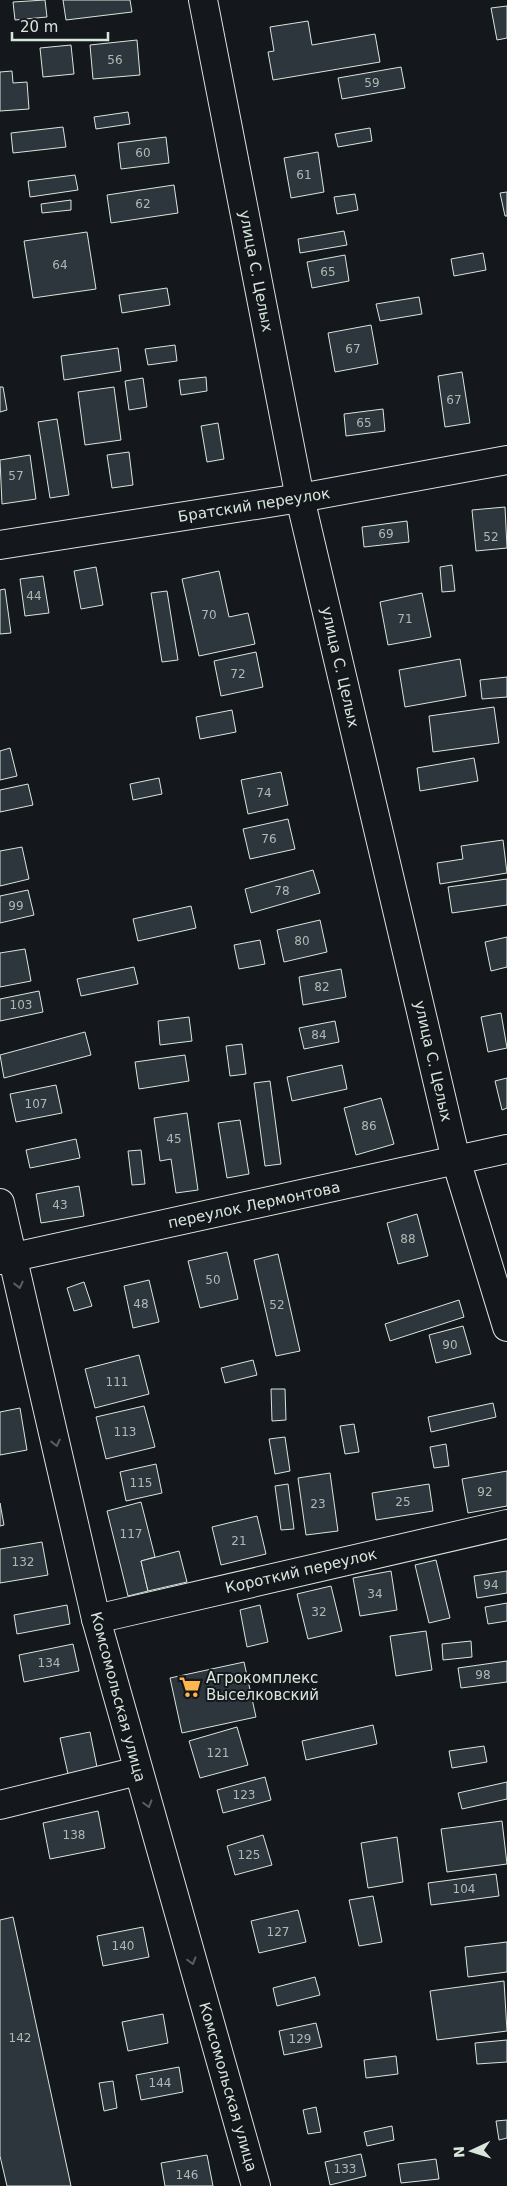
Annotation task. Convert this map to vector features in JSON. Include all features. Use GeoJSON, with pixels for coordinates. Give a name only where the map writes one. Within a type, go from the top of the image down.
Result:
{"type":"FeatureCollection","features":[{"type":"Feature","properties":{"kind":"street","name":"улица С. Целых"},"geometry":{"type":"LineString","coordinates":[[203,0],[300,498],[456,1160],[507,1326]]}},
{"type":"Feature","properties":{"kind":"street","name":"Братский переулок"},"geometry":{"type":"LineString","coordinates":[[0,545],[300,498],[507,460]]}},
{"type":"Feature","properties":{"kind":"street","name":"переулок Лермонтова"},"geometry":{"type":"LineString","coordinates":[[6,1259],[507,1149]]}},
{"type":"Feature","properties":{"kind":"street","name":"Комсомольская улица"},"geometry":{"type":"LineString","coordinates":[[0,1204],[6,1259],[96,1619],[256,2186]]}},
{"type":"Feature","properties":{"kind":"street","name":"Короткий переулок"},"geometry":{"type":"LineString","coordinates":[[96,1619],[507,1524]]}},
{"type":"Feature","properties":{"kind":"street"},"geometry":{"type":"LineString","coordinates":[[0,1805],[138,1771]]}},
{"type":"Feature","properties":{"kind":"building"},"geometry":{"type":"Polygon","coordinates":[[[45,0],[47,17],[15,20],[13,2],[45,0]]]}},
{"type":"Feature","properties":{"kind":"building"},"geometry":{"type":"Polygon","coordinates":[[[63,0],[130,0],[132,12],[66,20],[63,0]]]}},
{"type":"Feature","properties":{"kind":"building"},"geometry":{"type":"Polygon","coordinates":[[[507,6],[507,38],[497,40],[491,8],[507,6]]]}},
{"type":"Feature","properties":{"kind":"building"},"geometry":{"type":"Polygon","coordinates":[[[308,21],[312,45],[375,34],[380,62],[273,80],[268,52],[274,51],[270,27],[308,21]]]}},
{"type":"Feature","properties":{"kind":"building"},"geometry":{"type":"Polygon","coordinates":[[[137,40],[140,75],[93,79],[90,45],[137,40]]]}},
{"type":"Feature","properties":{"kind":"building"},"geometry":{"type":"Polygon","coordinates":[[[71,45],[74,74],[43,77],[40,48],[71,45]]]}},
{"type":"Feature","properties":{"kind":"building"},"geometry":{"type":"Polygon","coordinates":[[[401,67],[405,88],[342,99],[338,78],[401,67]]]}},
{"type":"Feature","properties":{"kind":"building"},"geometry":{"type":"Polygon","coordinates":[[[12,71],[13,83],[27,82],[29,109],[0,111],[0,72],[12,71]]]}},
{"type":"Feature","properties":{"kind":"building"},"geometry":{"type":"Polygon","coordinates":[[[128,112],[130,124],[96,129],[94,117],[128,112]]]}},
{"type":"Feature","properties":{"kind":"building"},"geometry":{"type":"Polygon","coordinates":[[[63,127],[66,147],[13,153],[11,133],[63,127]]]}},
{"type":"Feature","properties":{"kind":"building"},"geometry":{"type":"Polygon","coordinates":[[[370,128],[372,141],[338,147],[335,134],[370,128]]]}},
{"type":"Feature","properties":{"kind":"building"},"geometry":{"type":"Polygon","coordinates":[[[166,137],[169,163],[121,169],[118,143],[166,137]]]}},
{"type":"Feature","properties":{"kind":"building"},"geometry":{"type":"Polygon","coordinates":[[[318,152],[324,192],[291,198],[284,158],[318,152]]]}},
{"type":"Feature","properties":{"kind":"building"},"geometry":{"type":"Polygon","coordinates":[[[75,175],[78,190],[30,197],[28,181],[75,175]]]}},
{"type":"Feature","properties":{"kind":"building"},"geometry":{"type":"Polygon","coordinates":[[[174,185],[178,213],[111,223],[107,195],[174,185]]]}},
{"type":"Feature","properties":{"kind":"building"},"geometry":{"type":"Polygon","coordinates":[[[507,192],[507,216],[505,216],[500,193],[507,192]]]}},
{"type":"Feature","properties":{"kind":"building"},"geometry":{"type":"Polygon","coordinates":[[[355,194],[358,210],[337,214],[334,197],[355,194]]]}},
{"type":"Feature","properties":{"kind":"building"},"geometry":{"type":"Polygon","coordinates":[[[71,200],[71,210],[42,213],[41,204],[71,200]]]}},
{"type":"Feature","properties":{"kind":"building"},"geometry":{"type":"Polygon","coordinates":[[[344,231],[347,245],[300,253],[298,239],[344,231]]]}},
{"type":"Feature","properties":{"kind":"building"},"geometry":{"type":"Polygon","coordinates":[[[87,232],[96,289],[33,298],[24,241],[87,232]]]}},
{"type":"Feature","properties":{"kind":"building"},"geometry":{"type":"Polygon","coordinates":[[[483,253],[486,270],[454,276],[451,259],[483,253]]]}},
{"type":"Feature","properties":{"kind":"building"},"geometry":{"type":"Polygon","coordinates":[[[345,255],[349,281],[312,288],[307,262],[345,255]]]}},
{"type":"Feature","properties":{"kind":"building"},"geometry":{"type":"Polygon","coordinates":[[[167,288],[170,305],[122,313],[119,295],[167,288]]]}},
{"type":"Feature","properties":{"kind":"building"},"geometry":{"type":"Polygon","coordinates":[[[419,297],[422,314],[380,321],[376,304],[419,297]]]}},
{"type":"Feature","properties":{"kind":"building"},"geometry":{"type":"Polygon","coordinates":[[[371,325],[378,364],[335,372],[328,333],[371,325]]]}},
{"type":"Feature","properties":{"kind":"building"},"geometry":{"type":"Polygon","coordinates":[[[175,345],[177,361],[148,365],[145,349],[175,345]]]}},
{"type":"Feature","properties":{"kind":"building"},"geometry":{"type":"Polygon","coordinates":[[[118,348],[121,371],[64,380],[61,356],[118,348]]]}},
{"type":"Feature","properties":{"kind":"building"},"geometry":{"type":"Polygon","coordinates":[[[462,372],[470,423],[445,427],[438,376],[462,372]]]}},
{"type":"Feature","properties":{"kind":"building"},"geometry":{"type":"Polygon","coordinates":[[[206,377],[207,391],[181,395],[179,380],[206,377]]]}},
{"type":"Feature","properties":{"kind":"building"},"geometry":{"type":"Polygon","coordinates":[[[143,378],[147,407],[129,410],[125,381],[143,378]]]}},
{"type":"Feature","properties":{"kind":"building"},"geometry":{"type":"Polygon","coordinates":[[[0,387],[3,387],[7,410],[0,412],[0,387]]]}},
{"type":"Feature","properties":{"kind":"building"},"geometry":{"type":"Polygon","coordinates":[[[114,387],[121,440],[85,445],[78,392],[114,387]]]}},
{"type":"Feature","properties":{"kind":"building"},"geometry":{"type":"Polygon","coordinates":[[[383,409],[385,431],[346,436],[344,414],[383,409]]]}},
{"type":"Feature","properties":{"kind":"building"},"geometry":{"type":"Polygon","coordinates":[[[57,419],[69,495],[50,498],[38,422],[57,419]]]}},
{"type":"Feature","properties":{"kind":"building"},"geometry":{"type":"Polygon","coordinates":[[[218,423],[224,459],[207,462],[201,426],[218,423]]]}},
{"type":"Feature","properties":{"kind":"building"},"geometry":{"type":"Polygon","coordinates":[[[129,452],[133,485],[112,488],[107,455],[129,452]]]}},
{"type":"Feature","properties":{"kind":"building"},"geometry":{"type":"Polygon","coordinates":[[[30,455],[36,499],[2,504],[0,460],[30,455]]]}},
{"type":"Feature","properties":{"kind":"building"},"geometry":{"type":"Polygon","coordinates":[[[505,507],[507,548],[476,551],[472,510],[505,507]]]}},
{"type":"Feature","properties":{"kind":"building"},"geometry":{"type":"Polygon","coordinates":[[[407,521],[409,542],[364,547],[362,527],[407,521]]]}},
{"type":"Feature","properties":{"kind":"building"},"geometry":{"type":"Polygon","coordinates":[[[452,565],[455,591],[442,592],[440,567],[452,565]]]}},
{"type":"Feature","properties":{"kind":"building"},"geometry":{"type":"Polygon","coordinates":[[[96,567],[103,605],[81,609],[74,571],[96,567]]]}},
{"type":"Feature","properties":{"kind":"building"},"geometry":{"type":"Polygon","coordinates":[[[219,571],[229,617],[248,613],[255,644],[199,656],[182,579],[219,571]]]}},
{"type":"Feature","properties":{"kind":"building"},"geometry":{"type":"Polygon","coordinates":[[[43,576],[49,613],[25,616],[20,579],[43,576]]]}},
{"type":"Feature","properties":{"kind":"building"},"geometry":{"type":"Polygon","coordinates":[[[5,589],[11,633],[0,634],[0,590],[5,589]]]}},
{"type":"Feature","properties":{"kind":"building"},"geometry":{"type":"Polygon","coordinates":[[[167,591],[178,660],[162,662],[151,593],[167,591]]]}},
{"type":"Feature","properties":{"kind":"building"},"geometry":{"type":"Polygon","coordinates":[[[422,593],[431,637],[388,645],[380,602],[422,593]]]}},
{"type":"Feature","properties":{"kind":"building"},"geometry":{"type":"Polygon","coordinates":[[[256,652],[263,687],[221,696],[214,661],[256,652]]]}},
{"type":"Feature","properties":{"kind":"building"},"geometry":{"type":"Polygon","coordinates":[[[460,659],[466,696],[405,707],[399,670],[460,659]]]}},
{"type":"Feature","properties":{"kind":"building"},"geometry":{"type":"Polygon","coordinates":[[[507,677],[507,697],[482,699],[480,680],[507,677]]]}},
{"type":"Feature","properties":{"kind":"building"},"geometry":{"type":"Polygon","coordinates":[[[494,707],[499,743],[433,752],[429,716],[494,707]]]}},
{"type":"Feature","properties":{"kind":"building"},"geometry":{"type":"Polygon","coordinates":[[[232,710],[236,732],[200,739],[196,717],[232,710]]]}},
{"type":"Feature","properties":{"kind":"building"},"geometry":{"type":"Polygon","coordinates":[[[10,748],[17,776],[0,780],[0,751],[10,748]]]}},
{"type":"Feature","properties":{"kind":"building"},"geometry":{"type":"Polygon","coordinates":[[[474,758],[478,781],[420,791],[417,768],[474,758]]]}},
{"type":"Feature","properties":{"kind":"building"},"geometry":{"type":"Polygon","coordinates":[[[281,772],[288,805],[248,814],[241,780],[281,772]]]}},
{"type":"Feature","properties":{"kind":"building"},"geometry":{"type":"Polygon","coordinates":[[[159,778],[162,794],[133,800],[130,784],[159,778]]]}},
{"type":"Feature","properties":{"kind":"building"},"geometry":{"type":"Polygon","coordinates":[[[28,784],[33,805],[0,812],[0,790],[28,784]]]}},
{"type":"Feature","properties":{"kind":"building"},"geometry":{"type":"Polygon","coordinates":[[[288,819],[295,849],[250,859],[243,829],[288,819]]]}},
{"type":"Feature","properties":{"kind":"building"},"geometry":{"type":"Polygon","coordinates":[[[503,840],[507,873],[440,884],[437,863],[463,859],[461,846],[503,840]]]}},
{"type":"Feature","properties":{"kind":"building"},"geometry":{"type":"Polygon","coordinates":[[[22,847],[29,879],[0,886],[0,851],[22,847]]]}},
{"type":"Feature","properties":{"kind":"building"},"geometry":{"type":"Polygon","coordinates":[[[313,870],[320,893],[251,913],[245,889],[313,870]]]}},
{"type":"Feature","properties":{"kind":"building"},"geometry":{"type":"Polygon","coordinates":[[[507,879],[507,905],[452,913],[448,887],[507,879]]]}},
{"type":"Feature","properties":{"kind":"building"},"geometry":{"type":"Polygon","coordinates":[[[28,890],[34,915],[0,923],[0,896],[28,890]]]}},
{"type":"Feature","properties":{"kind":"building"},"geometry":{"type":"Polygon","coordinates":[[[191,906],[196,928],[138,941],[133,919],[191,906]]]}},
{"type":"Feature","properties":{"kind":"building"},"geometry":{"type":"Polygon","coordinates":[[[320,920],[327,952],[284,962],[277,930],[320,920]]]}},
{"type":"Feature","properties":{"kind":"building"},"geometry":{"type":"Polygon","coordinates":[[[507,937],[507,967],[491,971],[485,942],[507,937]]]}},
{"type":"Feature","properties":{"kind":"building"},"geometry":{"type":"Polygon","coordinates":[[[260,940],[265,964],[239,969],[234,945],[260,940]]]}},
{"type":"Feature","properties":{"kind":"building"},"geometry":{"type":"Polygon","coordinates":[[[25,949],[31,981],[0,987],[0,953],[25,949]]]}},
{"type":"Feature","properties":{"kind":"building"},"geometry":{"type":"Polygon","coordinates":[[[134,967],[138,984],[81,996],[77,979],[134,967]]]}},
{"type":"Feature","properties":{"kind":"building"},"geometry":{"type":"Polygon","coordinates":[[[341,969],[346,997],[303,1005],[299,977],[341,969]]]}},
{"type":"Feature","properties":{"kind":"building"},"geometry":{"type":"Polygon","coordinates":[[[39,991],[43,1012],[0,1021],[0,999],[39,991]]]}},
{"type":"Feature","properties":{"kind":"building"},"geometry":{"type":"Polygon","coordinates":[[[501,1013],[507,1048],[488,1052],[481,1017],[501,1013]]]}},
{"type":"Feature","properties":{"kind":"building"},"geometry":{"type":"Polygon","coordinates":[[[189,1017],[192,1041],[160,1045],[158,1021],[189,1017]]]}},
{"type":"Feature","properties":{"kind":"building"},"geometry":{"type":"Polygon","coordinates":[[[335,1021],[339,1042],[304,1049],[299,1028],[335,1021]]]}},
{"type":"Feature","properties":{"kind":"building"},"geometry":{"type":"Polygon","coordinates":[[[85,1032],[91,1055],[4,1078],[0,1055],[85,1032]]]}},
{"type":"Feature","properties":{"kind":"building"},"geometry":{"type":"Polygon","coordinates":[[[242,1044],[246,1074],[230,1076],[226,1046],[242,1044]]]}},
{"type":"Feature","properties":{"kind":"building"},"geometry":{"type":"Polygon","coordinates":[[[185,1055],[189,1081],[139,1089],[135,1062],[185,1055]]]}},
{"type":"Feature","properties":{"kind":"building"},"geometry":{"type":"Polygon","coordinates":[[[342,1065],[347,1089],[292,1101],[287,1077],[342,1065]]]}},
{"type":"Feature","properties":{"kind":"building"},"geometry":{"type":"Polygon","coordinates":[[[507,1078],[507,1108],[502,1110],[495,1081],[507,1078]]]}},
{"type":"Feature","properties":{"kind":"building"},"geometry":{"type":"Polygon","coordinates":[[[270,1081],[281,1164],[265,1166],[254,1083],[270,1081]]]}},
{"type":"Feature","properties":{"kind":"building"},"geometry":{"type":"Polygon","coordinates":[[[56,1085],[62,1113],[16,1122],[10,1094],[56,1085]]]}},
{"type":"Feature","properties":{"kind":"building"},"geometry":{"type":"Polygon","coordinates":[[[381,1098],[394,1144],[356,1155],[344,1108],[381,1098]]]}},
{"type":"Feature","properties":{"kind":"building"},"geometry":{"type":"Polygon","coordinates":[[[187,1113],[198,1190],[176,1193],[171,1159],[160,1161],[154,1118],[187,1113]]]}},
{"type":"Feature","properties":{"kind":"building"},"geometry":{"type":"Polygon","coordinates":[[[240,1120],[249,1174],[227,1178],[218,1123],[240,1120]]]}},
{"type":"Feature","properties":{"kind":"building"},"geometry":{"type":"Polygon","coordinates":[[[76,1139],[80,1158],[30,1168],[26,1150],[76,1139]]]}},
{"type":"Feature","properties":{"kind":"building"},"geometry":{"type":"Polygon","coordinates":[[[141,1150],[145,1184],[132,1185],[128,1151],[141,1150]]]}},
{"type":"Feature","properties":{"kind":"building"},"geometry":{"type":"Polygon","coordinates":[[[79,1186],[84,1216],[41,1223],[36,1194],[79,1186]]]}},
{"type":"Feature","properties":{"kind":"building"},"geometry":{"type":"Polygon","coordinates":[[[417,1214],[428,1256],[398,1264],[387,1223],[417,1214]]]}},
{"type":"Feature","properties":{"kind":"building"},"geometry":{"type":"Polygon","coordinates":[[[227,1252],[238,1299],[200,1308],[188,1261],[227,1252]]]}},
{"type":"Feature","properties":{"kind":"building"},"geometry":{"type":"Polygon","coordinates":[[[278,1254],[300,1351],[276,1356],[254,1260],[278,1254]]]}},
{"type":"Feature","properties":{"kind":"building"},"geometry":{"type":"Polygon","coordinates":[[[149,1280],[159,1322],[133,1328],[124,1286],[149,1280]]]}},
{"type":"Feature","properties":{"kind":"building"},"geometry":{"type":"Polygon","coordinates":[[[84,1282],[92,1306],[74,1311],[67,1288],[84,1282]]]}},
{"type":"Feature","properties":{"kind":"building"},"geometry":{"type":"Polygon","coordinates":[[[459,1300],[464,1317],[390,1341],[385,1324],[459,1300]]]}},
{"type":"Feature","properties":{"kind":"building"},"geometry":{"type":"Polygon","coordinates":[[[463,1326],[471,1354],[436,1363],[429,1335],[463,1326]]]}},
{"type":"Feature","properties":{"kind":"building"},"geometry":{"type":"Polygon","coordinates":[[[139,1355],[149,1394],[95,1408],[85,1369],[139,1355]]]}},
{"type":"Feature","properties":{"kind":"building"},"geometry":{"type":"Polygon","coordinates":[[[253,1360],[257,1375],[225,1383],[221,1368],[253,1360]]]}},
{"type":"Feature","properties":{"kind":"building"},"geometry":{"type":"Polygon","coordinates":[[[271,1389],[285,1389],[286,1420],[272,1421],[271,1389]]]}},
{"type":"Feature","properties":{"kind":"building"},"geometry":{"type":"Polygon","coordinates":[[[493,1403],[496,1417],[431,1432],[428,1417],[493,1403]]]}},
{"type":"Feature","properties":{"kind":"building"},"geometry":{"type":"Polygon","coordinates":[[[144,1406],[155,1447],[106,1459],[96,1417],[144,1406]]]}},
{"type":"Feature","properties":{"kind":"building"},"geometry":{"type":"Polygon","coordinates":[[[20,1408],[27,1450],[0,1455],[0,1412],[20,1408]]]}},
{"type":"Feature","properties":{"kind":"building"},"geometry":{"type":"Polygon","coordinates":[[[354,1424],[359,1452],[345,1454],[340,1426],[354,1424]]]}},
{"type":"Feature","properties":{"kind":"building"},"geometry":{"type":"Polygon","coordinates":[[[285,1437],[290,1471],[275,1474],[269,1439],[285,1437]]]}},
{"type":"Feature","properties":{"kind":"building"},"geometry":{"type":"Polygon","coordinates":[[[446,1444],[449,1466],[434,1468],[430,1447],[446,1444]]]}},
{"type":"Feature","properties":{"kind":"building"},"geometry":{"type":"Polygon","coordinates":[[[156,1464],[162,1493],[126,1501],[120,1472],[156,1464]]]}},
{"type":"Feature","properties":{"kind":"building"},"geometry":{"type":"Polygon","coordinates":[[[507,1471],[507,1506],[468,1513],[462,1479],[507,1471]]]}},
{"type":"Feature","properties":{"kind":"building"},"geometry":{"type":"Polygon","coordinates":[[[330,1473],[338,1531],[306,1535],[298,1478],[330,1473]]]}},
{"type":"Feature","properties":{"kind":"building"},"geometry":{"type":"Polygon","coordinates":[[[288,1484],[294,1529],[281,1530],[275,1486],[288,1484]]]}},
{"type":"Feature","properties":{"kind":"building"},"geometry":{"type":"Polygon","coordinates":[[[429,1484],[433,1511],[376,1520],[372,1493],[429,1484]]]}},
{"type":"Feature","properties":{"kind":"building"},"geometry":{"type":"Polygon","coordinates":[[[141,1502],[155,1557],[141,1561],[148,1591],[128,1596],[107,1511],[141,1502]]]}},
{"type":"Feature","properties":{"kind":"building"},"geometry":{"type":"Polygon","coordinates":[[[0,1503],[4,1525],[0,1526],[0,1503]]]}},
{"type":"Feature","properties":{"kind":"building"},"geometry":{"type":"Polygon","coordinates":[[[257,1516],[266,1554],[221,1565],[212,1527],[257,1516]]]}},
{"type":"Feature","properties":{"kind":"building"},"geometry":{"type":"Polygon","coordinates":[[[42,1542],[48,1575],[0,1583],[0,1549],[42,1542]]]}},
{"type":"Feature","properties":{"kind":"building"},"geometry":{"type":"Polygon","coordinates":[[[179,1551],[187,1582],[148,1591],[141,1561],[179,1551]]]}},
{"type":"Feature","properties":{"kind":"building"},"geometry":{"type":"Polygon","coordinates":[[[436,1560],[450,1618],[429,1623],[415,1565],[436,1560]]]}},
{"type":"Feature","properties":{"kind":"building"},"geometry":{"type":"Polygon","coordinates":[[[391,1571],[397,1610],[360,1616],[353,1578],[391,1571]]]}},
{"type":"Feature","properties":{"kind":"building"},"geometry":{"type":"Polygon","coordinates":[[[507,1571],[507,1593],[477,1598],[474,1576],[507,1571]]]}},
{"type":"Feature","properties":{"kind":"building"},"geometry":{"type":"Polygon","coordinates":[[[331,1586],[342,1631],[308,1639],[297,1594],[331,1586]]]}},
{"type":"Feature","properties":{"kind":"building"},"geometry":{"type":"Polygon","coordinates":[[[507,1603],[507,1621],[488,1624],[485,1607],[507,1603]]]}},
{"type":"Feature","properties":{"kind":"building"},"geometry":{"type":"Polygon","coordinates":[[[67,1605],[70,1624],[17,1634],[14,1615],[67,1605]]]}},
{"type":"Feature","properties":{"kind":"building"},"geometry":{"type":"Polygon","coordinates":[[[260,1605],[268,1642],[247,1647],[240,1610],[260,1605]]]}},
{"type":"Feature","properties":{"kind":"building"},"geometry":{"type":"Polygon","coordinates":[[[426,1631],[432,1670],[396,1676],[390,1636],[426,1631]]]}},
{"type":"Feature","properties":{"kind":"building"},"geometry":{"type":"Polygon","coordinates":[[[471,1641],[472,1657],[443,1660],[442,1644],[471,1641]]]}},
{"type":"Feature","properties":{"kind":"building"},"geometry":{"type":"Polygon","coordinates":[[[73,1644],[79,1671],[24,1682],[19,1655],[73,1644]]]}},
{"type":"Feature","properties":{"kind":"building"},"geometry":{"type":"Polygon","coordinates":[[[507,1661],[507,1682],[461,1688],[458,1668],[507,1661]]]}},
{"type":"Feature","properties":{"kind":"building"},"geometry":{"type":"Polygon","coordinates":[[[244,1662],[256,1717],[182,1733],[170,1678],[244,1662]]]}},
{"type":"Feature","properties":{"kind":"building"},"geometry":{"type":"Polygon","coordinates":[[[373,1725],[377,1744],[306,1760],[302,1741],[373,1725]]]}},
{"type":"Feature","properties":{"kind":"building"},"geometry":{"type":"Polygon","coordinates":[[[237,1727],[248,1765],[200,1778],[189,1741],[237,1727]]]}},
{"type":"Feature","properties":{"kind":"building"},"geometry":{"type":"Polygon","coordinates":[[[90,1732],[97,1767],[68,1774],[60,1738],[90,1732]]]}},
{"type":"Feature","properties":{"kind":"building"},"geometry":{"type":"Polygon","coordinates":[[[484,1746],[487,1762],[452,1768],[449,1751],[484,1746]]]}},
{"type":"Feature","properties":{"kind":"building"},"geometry":{"type":"Polygon","coordinates":[[[265,1777],[271,1800],[223,1813],[217,1790],[265,1777]]]}},
{"type":"Feature","properties":{"kind":"building"},"geometry":{"type":"Polygon","coordinates":[[[507,1782],[507,1799],[462,1809],[458,1793],[507,1782]]]}},
{"type":"Feature","properties":{"kind":"building"},"geometry":{"type":"Polygon","coordinates":[[[98,1811],[105,1848],[50,1859],[43,1823],[98,1811]]]}},
{"type":"Feature","properties":{"kind":"building"},"geometry":{"type":"Polygon","coordinates":[[[502,1821],[507,1864],[447,1872],[441,1829],[502,1821]]]}},
{"type":"Feature","properties":{"kind":"building"},"geometry":{"type":"Polygon","coordinates":[[[263,1835],[272,1865],[235,1875],[227,1846],[263,1835]]]}},
{"type":"Feature","properties":{"kind":"building"},"geometry":{"type":"Polygon","coordinates":[[[397,1837],[403,1882],[368,1888],[361,1843],[397,1837]]]}},
{"type":"Feature","properties":{"kind":"building"},"geometry":{"type":"Polygon","coordinates":[[[496,1874],[499,1896],[431,1905],[428,1883],[496,1874]]]}},
{"type":"Feature","properties":{"kind":"building"},"geometry":{"type":"Polygon","coordinates":[[[373,1896],[382,1942],[359,1946],[349,1900],[373,1896]]]}},
{"type":"Feature","properties":{"kind":"building"},"geometry":{"type":"Polygon","coordinates":[[[298,1910],[306,1942],[259,1953],[251,1921],[298,1910]]]}},
{"type":"Feature","properties":{"kind":"building"},"geometry":{"type":"Polygon","coordinates":[[[13,1917],[71,2186],[7,2186],[0,2156],[0,1920],[13,1917]]]}},
{"type":"Feature","properties":{"kind":"building"},"geometry":{"type":"Polygon","coordinates":[[[143,1927],[149,1957],[103,1966],[97,1936],[143,1927]]]}},
{"type":"Feature","properties":{"kind":"building"},"geometry":{"type":"Polygon","coordinates":[[[507,1942],[507,1972],[468,1977],[465,1947],[507,1942]]]}},
{"type":"Feature","properties":{"kind":"building"},"geometry":{"type":"Polygon","coordinates":[[[315,1977],[320,1995],[277,2006],[273,1988],[315,1977]]]}},
{"type":"Feature","properties":{"kind":"building"},"geometry":{"type":"Polygon","coordinates":[[[504,1981],[507,2031],[437,2040],[430,1991],[504,1981]]]}},
{"type":"Feature","properties":{"kind":"building"},"geometry":{"type":"Polygon","coordinates":[[[163,2014],[168,2043],[128,2051],[122,2022],[163,2014]]]}},
{"type":"Feature","properties":{"kind":"building"},"geometry":{"type":"Polygon","coordinates":[[[316,2023],[322,2047],[284,2055],[279,2031],[316,2023]]]}},
{"type":"Feature","properties":{"kind":"building"},"geometry":{"type":"Polygon","coordinates":[[[507,2040],[507,2062],[477,2064],[475,2043],[507,2040]]]}},
{"type":"Feature","properties":{"kind":"building"},"geometry":{"type":"Polygon","coordinates":[[[396,2056],[398,2074],[366,2078],[364,2060],[396,2056]]]}},
{"type":"Feature","properties":{"kind":"building"},"geometry":{"type":"Polygon","coordinates":[[[179,2067],[183,2092],[141,2100],[136,2075],[179,2067]]]}},
{"type":"Feature","properties":{"kind":"building"},"geometry":{"type":"Polygon","coordinates":[[[113,2081],[117,2108],[104,2111],[99,2083],[113,2081]]]}},
{"type":"Feature","properties":{"kind":"building"},"geometry":{"type":"Polygon","coordinates":[[[316,2107],[321,2132],[308,2134],[303,2110],[316,2107]]]}},
{"type":"Feature","properties":{"kind":"building"},"geometry":{"type":"Polygon","coordinates":[[[507,2120],[507,2138],[499,2140],[496,2121],[507,2120]]]}},
{"type":"Feature","properties":{"kind":"building"},"geometry":{"type":"Polygon","coordinates":[[[392,2126],[394,2140],[367,2146],[364,2132],[392,2126]]]}},
{"type":"Feature","properties":{"kind":"building"},"geometry":{"type":"Polygon","coordinates":[[[361,2154],[366,2176],[330,2185],[325,2162],[361,2154]]]}},
{"type":"Feature","properties":{"kind":"building"},"geometry":{"type":"Polygon","coordinates":[[[207,2155],[213,2186],[165,2186],[161,2163],[207,2155]]]}},
{"type":"Feature","properties":{"kind":"building"},"geometry":{"type":"Polygon","coordinates":[[[436,2159],[439,2179],[401,2183],[398,2164],[436,2159]]]}},
{"type":"Feature","properties":{"kind":"place","name":"Агрокомплекс Выселковский"},"geometry":{"type":"Point","coordinates":[190,1687]}}]}
